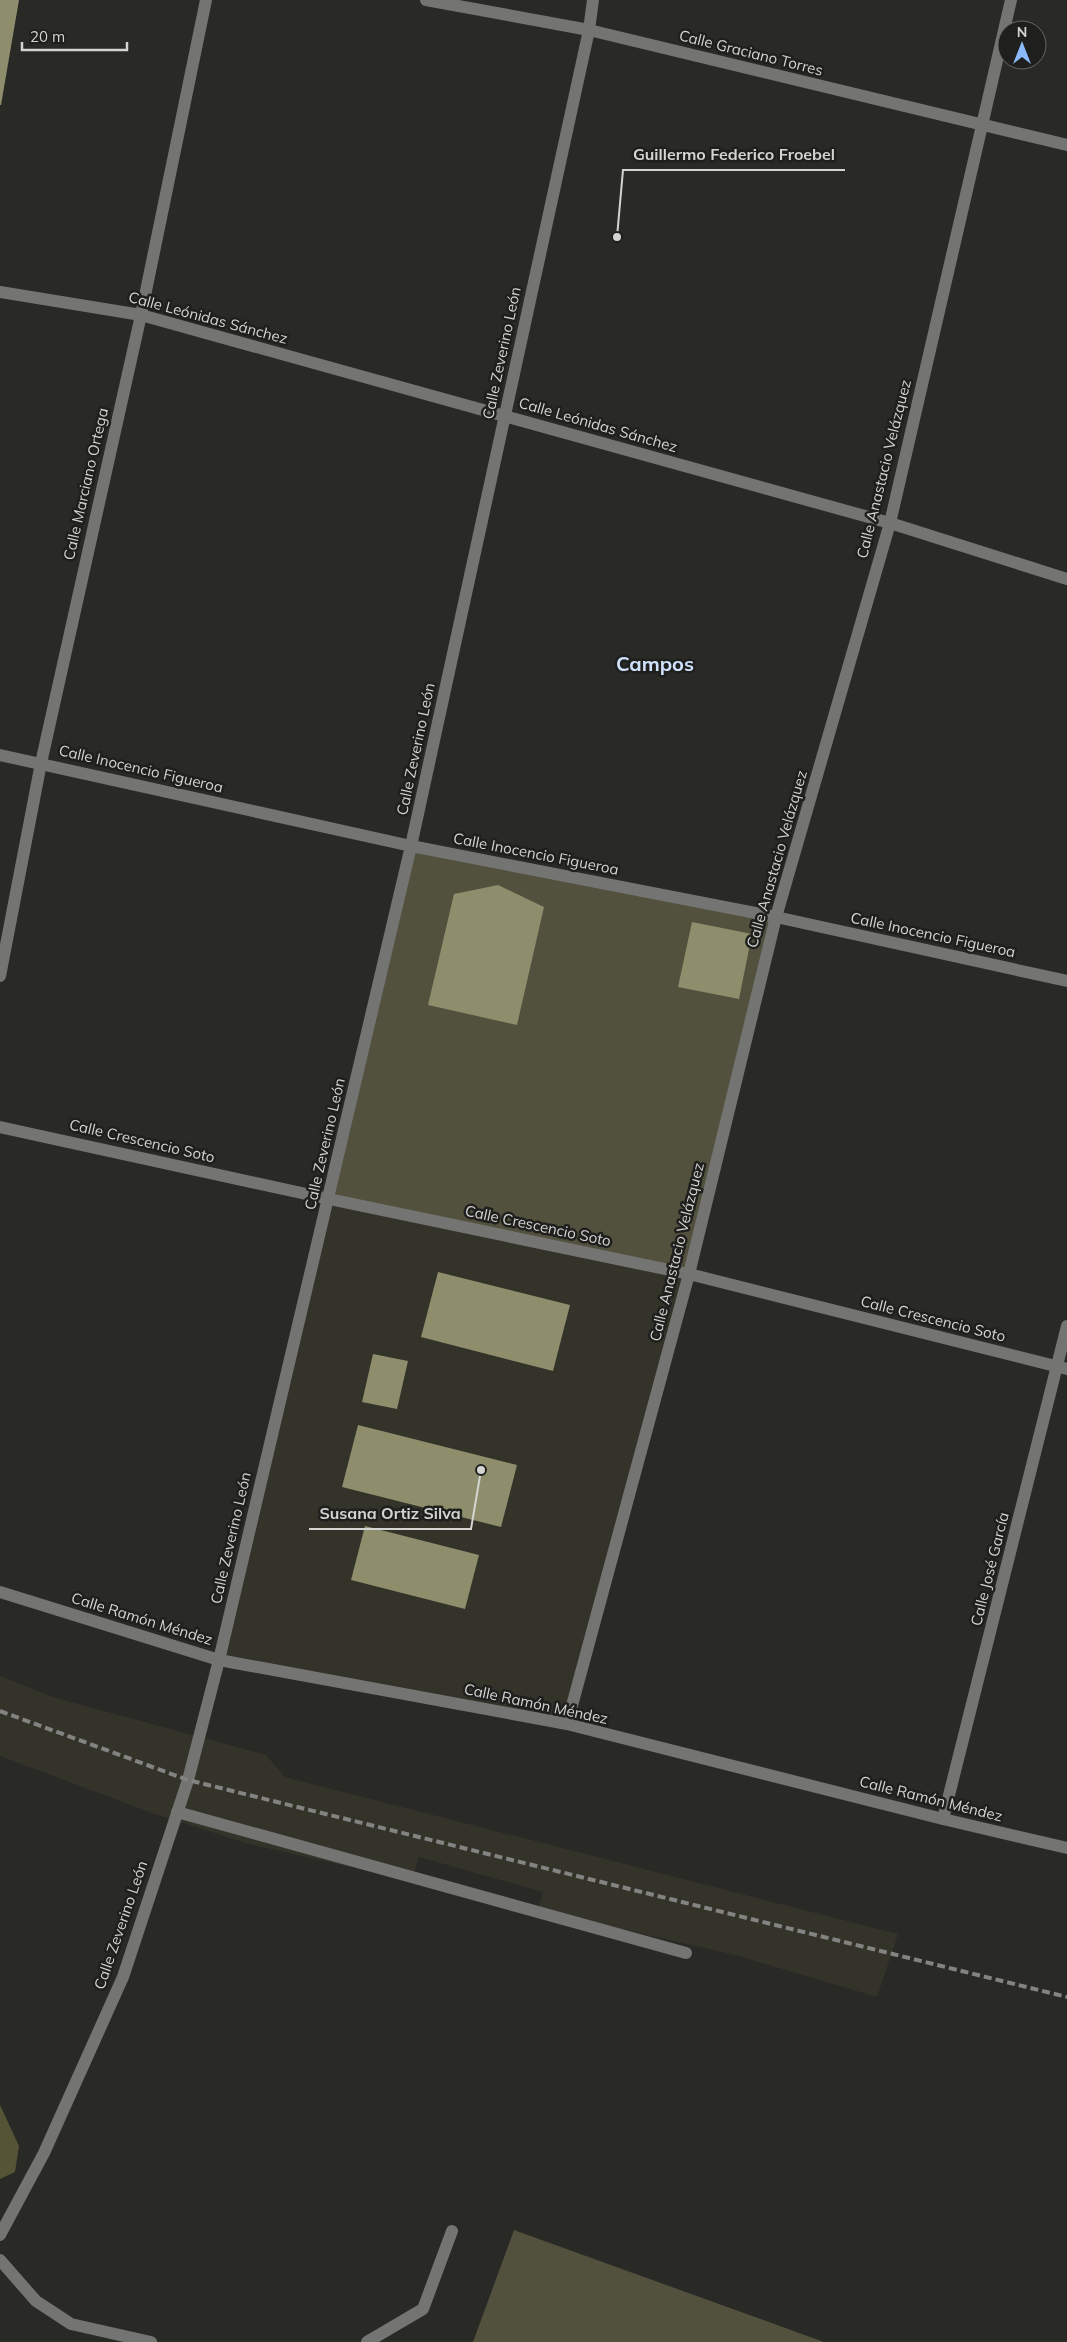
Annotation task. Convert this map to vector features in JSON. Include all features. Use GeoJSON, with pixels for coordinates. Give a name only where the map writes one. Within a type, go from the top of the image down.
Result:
{"type":"FeatureCollection","features":[{"type":"Feature","properties":{"kind":"street","name":"Calle Marciano Ortega"},"geometry":{"type":"LineString","coordinates":[[0,976],[41,763],[141,315],[206,0]]}},
{"type":"Feature","properties":{"kind":"street","name":"Calle Graciano Torres"},"geometry":{"type":"LineString","coordinates":[[426,0],[589,30],[1067,145]]}},
{"type":"Feature","properties":{"kind":"street","name":"Calle Zeverino León"},"geometry":{"type":"LineString","coordinates":[[0,2235],[44,2153],[123,1977],[188,1780],[219,1660],[411,846],[589,30],[593,0]]}},
{"type":"Feature","properties":{"kind":"street","name":"Calle Anastacio Velázquez"},"geometry":{"type":"LineString","coordinates":[[567,1724],[689,1274],[776,917],[890,523],[1011,0]]}},
{"type":"Feature","properties":{"kind":"street","name":"Calle Leónidas Sánchez"},"geometry":{"type":"LineString","coordinates":[[0,292],[141,315],[890,523],[1067,579]]}},
{"type":"Feature","properties":{"kind":"street","name":"Calle Inocencio Figueroa"},"geometry":{"type":"LineString","coordinates":[[0,755],[411,846],[776,917],[1067,982]]}},
{"type":"Feature","properties":{"kind":"street","name":"Calle Crescencio Soto"},"geometry":{"type":"LineString","coordinates":[[0,1126],[329,1199],[689,1274],[1062,1368]]}},
{"type":"Feature","properties":{"kind":"street","name":"Calle José García"},"geometry":{"type":"LineString","coordinates":[[943,1819],[1062,1368],[1067,1326]]}},
{"type":"Feature","properties":{"kind":"street","name":"Calle Ramón Méndez"},"geometry":{"type":"LineString","coordinates":[[0,1592],[219,1660],[567,1724],[943,1819],[1067,1848]]}},
{"type":"Feature","properties":{"kind":"street"},"geometry":{"type":"LineString","coordinates":[[177,1812],[686,1953]]}},
{"type":"Feature","properties":{"kind":"street"},"geometry":{"type":"LineString","coordinates":[[367,2342],[423,2309],[452,2231]]}},
{"type":"Feature","properties":{"kind":"street"},"geometry":{"type":"LineString","coordinates":[[0,2260],[36,2301],[71,2324],[150,2342]]}},
{"type":"Feature","properties":{"kind":"shaded area"},"geometry":{"type":"Polygon","coordinates":[[[411,846],[776,917],[689,1274],[329,1199],[411,846]]]}},
{"type":"Feature","properties":{"kind":"shaded area"},"geometry":{"type":"Polygon","coordinates":[[[329,1199],[689,1274],[567,1724],[219,1660],[329,1199]]]}},
{"type":"Feature","properties":{"kind":"shaded area"},"geometry":{"type":"Polygon","coordinates":[[[0,1676],[56,1698],[266,1755],[285,1777],[898,1934],[877,1997],[735,1955],[538,1910],[543,1892],[419,1857],[412,1881],[249,1844],[152,1813],[0,1756],[0,1676]]]}},
{"type":"Feature","properties":{"kind":"shaded area"},"geometry":{"type":"Polygon","coordinates":[[[0,2105],[19,2146],[15,2172],[0,2179],[0,2105]]]}},
{"type":"Feature","properties":{"kind":"shaded area"},"geometry":{"type":"Polygon","coordinates":[[[514,2230],[824,2342],[473,2342],[514,2230]]]}},
{"type":"Feature","properties":{"kind":"building"},"geometry":{"type":"Polygon","coordinates":[[[0,0],[19,0],[1,105],[0,105],[0,0]]]}},
{"type":"Feature","properties":{"kind":"building"},"geometry":{"type":"Polygon","coordinates":[[[498,885],[544,907],[517,1025],[428,1005],[454,894],[498,885]]]}},
{"type":"Feature","properties":{"kind":"building"},"geometry":{"type":"Polygon","coordinates":[[[692,922],[752,934],[739,999],[678,987],[692,922]]]}},
{"type":"Feature","properties":{"kind":"building"},"geometry":{"type":"Polygon","coordinates":[[[438,1272],[570,1305],[553,1371],[421,1337],[438,1272]]]}},
{"type":"Feature","properties":{"kind":"building"},"geometry":{"type":"Polygon","coordinates":[[[373,1354],[408,1361],[397,1409],[362,1402],[373,1354]]]}},
{"type":"Feature","properties":{"kind":"building"},"geometry":{"type":"Polygon","coordinates":[[[358,1425],[517,1465],[501,1527],[342,1487],[358,1425]]]}},
{"type":"Feature","properties":{"kind":"building"},"geometry":{"type":"Polygon","coordinates":[[[365,1526],[479,1555],[465,1609],[351,1580],[365,1526]]]}},
{"type":"Feature","properties":{"kind":"railway"},"geometry":{"type":"LineString","coordinates":[[0,1711],[188,1780],[1067,1997]]}},
{"type":"Feature","properties":{"kind":"place","name":"Guillermo Federico Froebel"},"geometry":{"type":"Point","coordinates":[617,237]}},
{"type":"Feature","properties":{"kind":"place","name":"Susana Ortiz Silva"},"geometry":{"type":"Point","coordinates":[481,1470]}},
{"type":"Feature","properties":{"kind":"district","name":"Campos"},"geometry":{"type":"Point","coordinates":[655,664]}}]}
